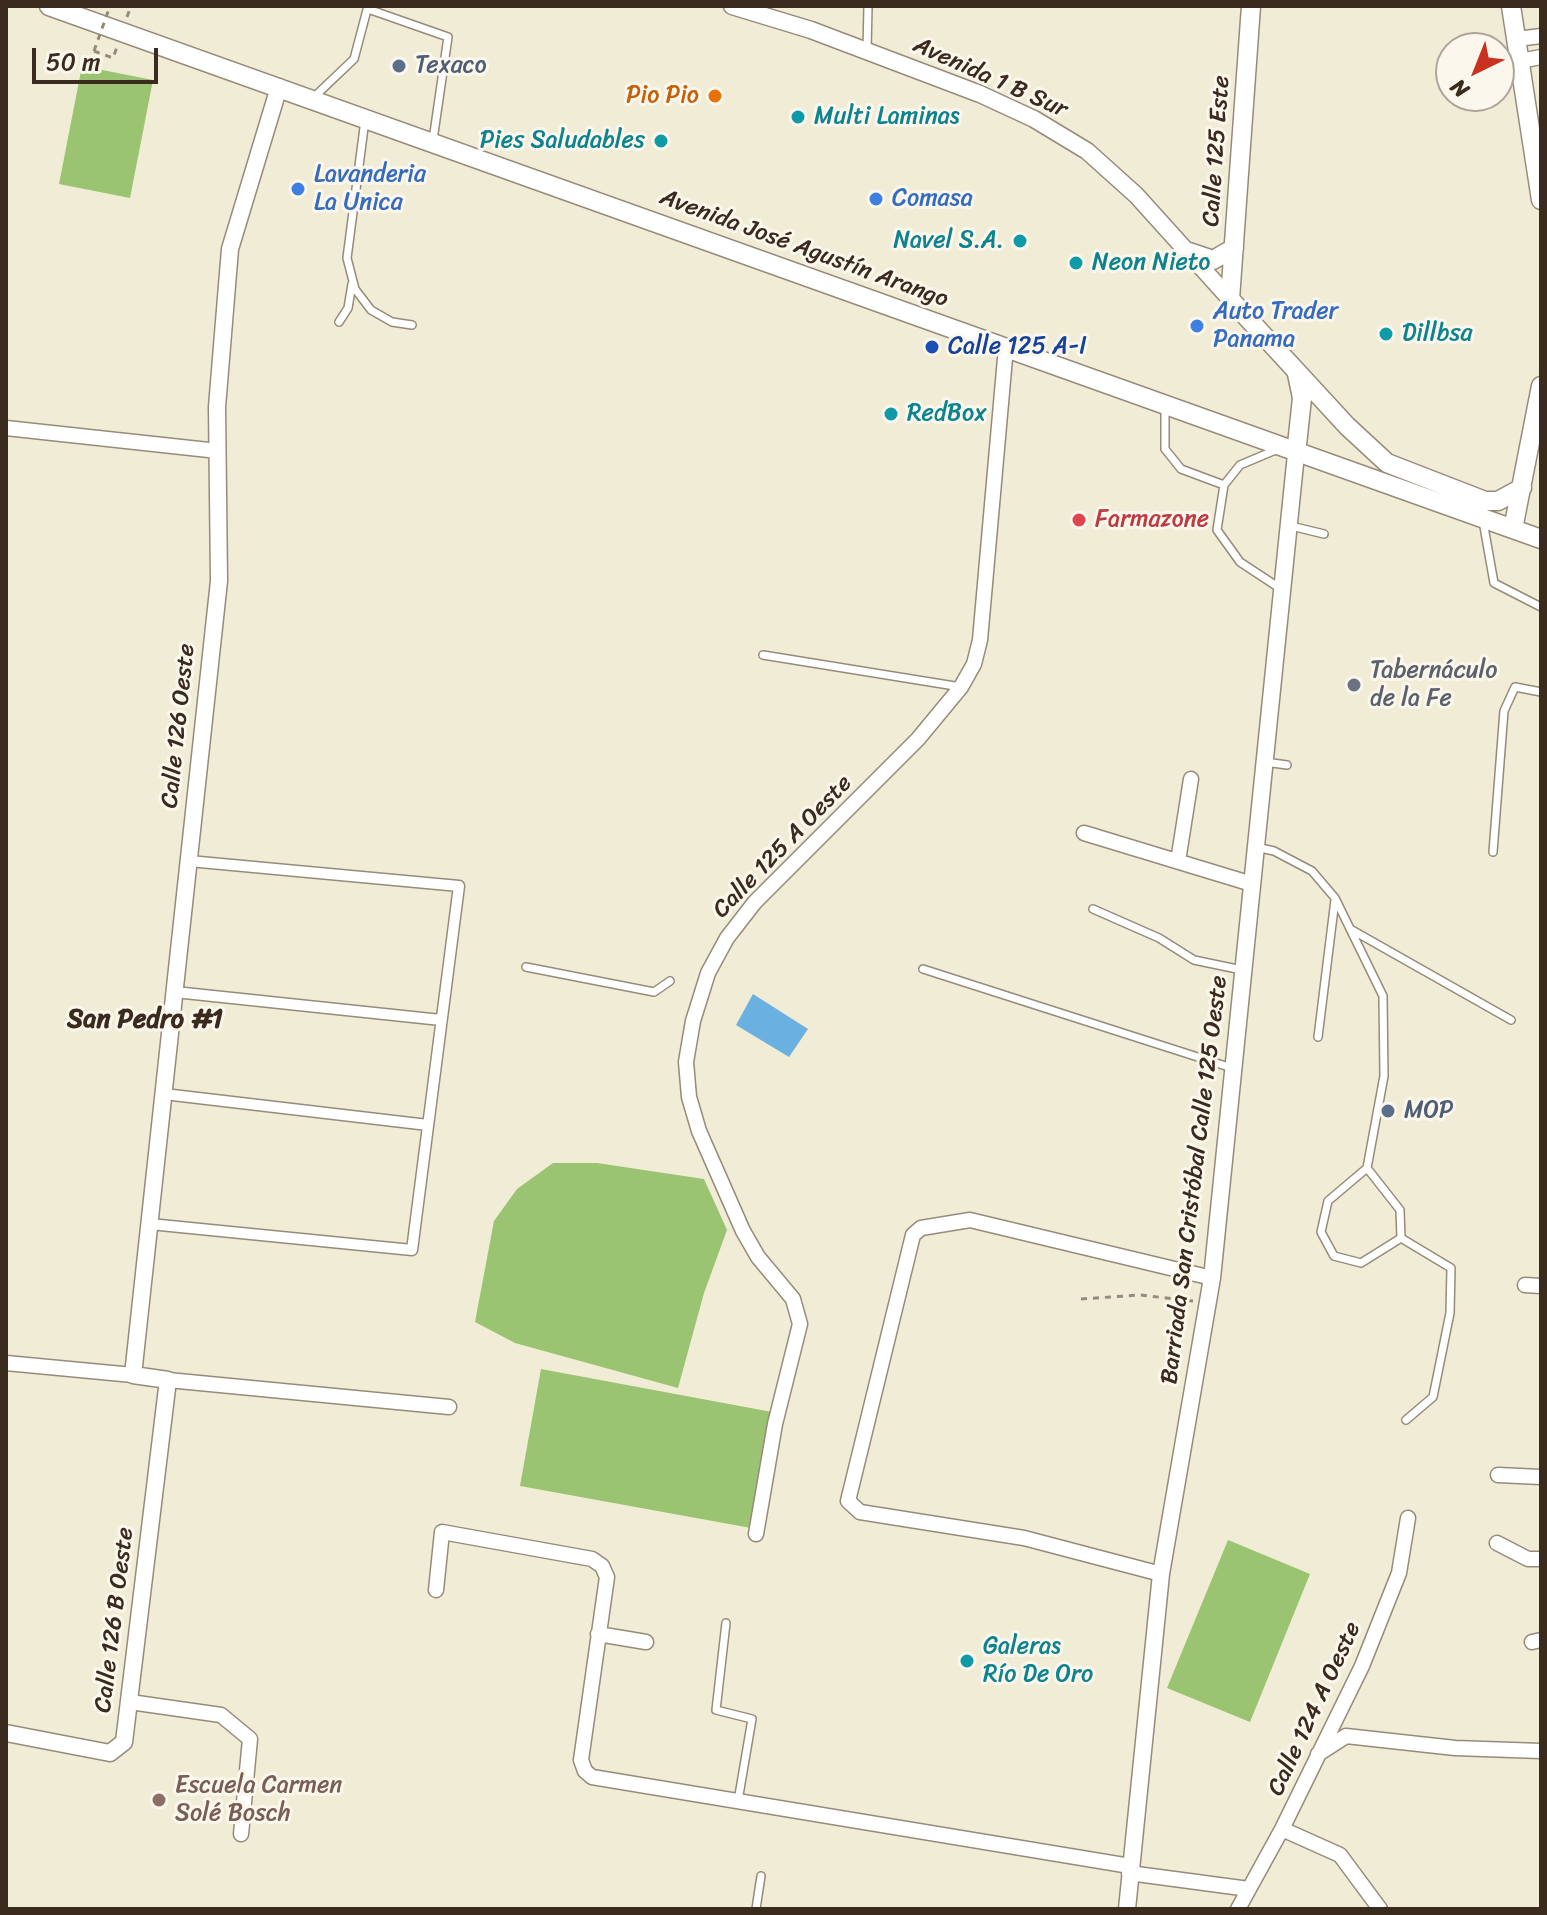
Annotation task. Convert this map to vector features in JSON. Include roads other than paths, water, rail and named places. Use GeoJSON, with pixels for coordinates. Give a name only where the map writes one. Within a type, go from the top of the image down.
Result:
{"type":"FeatureCollection","features":[{"type":"Feature","properties":{"kind":"main road","name":"Avenida José Agustín Arango"},"geometry":{"type":"LineString","coordinates":[[49,6],[1541,539]]}},
{"type":"Feature","properties":{"kind":"main road","name":"Calle 125 Este"},"geometry":{"type":"LineString","coordinates":[[1230,299],[1251,6]]}},
{"type":"Feature","properties":{"kind":"main road"},"geometry":{"type":"LineString","coordinates":[[1511,6],[1541,200]]}},
{"type":"Feature","properties":{"kind":"main road"},"geometry":{"type":"LineString","coordinates":[[1189,252],[1213,260],[1234,248]]}},
{"type":"Feature","properties":{"kind":"main road","name":"Avenida 1 B Sur"},"geometry":{"type":"LineString","coordinates":[[1230,299],[1297,374],[1387,463],[1485,501],[1498,501],[1522,488]]}},
{"type":"Feature","properties":{"kind":"main road"},"geometry":{"type":"LineString","coordinates":[[1288,451],[1302,398],[1297,374]]}},
{"type":"Feature","properties":{"kind":"main road"},"geometry":{"type":"LineString","coordinates":[[1513,529],[1541,386]]}},
{"type":"Feature","properties":{"kind":"street","name":"Avenida 1 B Sur"},"geometry":{"type":"LineString","coordinates":[[732,6],[867,51],[1007,106],[1087,151],[1136,195],[1230,299]]}},
{"type":"Feature","properties":{"kind":"street"},"geometry":{"type":"LineString","coordinates":[[1517,39],[1541,36]]}},
{"type":"Feature","properties":{"kind":"street"},"geometry":{"type":"LineString","coordinates":[[1520,61],[1541,57]]}},
{"type":"Feature","properties":{"kind":"street","name":"Calle 126 Oeste"},"geometry":{"type":"LineString","coordinates":[[133,1375],[219,581],[217,407],[230,249],[279,87]]}},
{"type":"Feature","properties":{"kind":"street","name":"Calle 125 A Oeste"},"geometry":{"type":"LineString","coordinates":[[756,1534],[775,1424],[800,1324],[793,1299],[758,1257],[743,1231],[699,1131],[689,1097],[686,1062],[693,1021],[708,973],[727,938],[745,914],[918,739],[961,687],[974,664],[980,640],[1006,347]]}},
{"type":"Feature","properties":{"kind":"street"},"geometry":{"type":"LineString","coordinates":[[6,428],[218,451]]}},
{"type":"Feature","properties":{"kind":"street","name":"Barriada San Cristóbal Calle 125 Oeste"},"geometry":{"type":"LineString","coordinates":[[1127,1909],[1161,1574],[1212,1278],[1290,526],[1288,451]]}},
{"type":"Feature","properties":{"kind":"street"},"geometry":{"type":"LineString","coordinates":[[1178,861],[1191,779]]}},
{"type":"Feature","properties":{"kind":"street"},"geometry":{"type":"LineString","coordinates":[[1084,833],[1252,884]]}},
{"type":"Feature","properties":{"kind":"street"},"geometry":{"type":"LineString","coordinates":[[150,1224],[412,1250],[459,886],[189,861]]}},
{"type":"Feature","properties":{"kind":"street"},"geometry":{"type":"LineString","coordinates":[[175,992],[441,1020]]}},
{"type":"Feature","properties":{"kind":"street"},"geometry":{"type":"LineString","coordinates":[[164,1094],[428,1125]]}},
{"type":"Feature","properties":{"kind":"street"},"geometry":{"type":"LineString","coordinates":[[1161,1574],[1024,1538],[860,1512],[848,1501],[913,1235],[921,1228],[970,1220],[1212,1278]]}},
{"type":"Feature","properties":{"kind":"street"},"geometry":{"type":"LineString","coordinates":[[1525,1285],[1541,1286]]}},
{"type":"Feature","properties":{"kind":"street"},"geometry":{"type":"LineString","coordinates":[[6,1363],[449,1407]]}},
{"type":"Feature","properties":{"kind":"street","name":"Calle 126 B Oeste"},"geometry":{"type":"LineString","coordinates":[[6,1733],[110,1753],[124,1742],[168,1380]]}},
{"type":"Feature","properties":{"kind":"street"},"geometry":{"type":"LineString","coordinates":[[1498,1475],[1541,1477]]}},
{"type":"Feature","properties":{"kind":"street","name":"Calle 124 A Oeste"},"geometry":{"type":"LineString","coordinates":[[1238,1909],[1282,1829],[1362,1666],[1399,1573],[1408,1518]]}},
{"type":"Feature","properties":{"kind":"street"},"geometry":{"type":"LineString","coordinates":[[436,1590],[442,1532],[592,1559],[602,1566],[607,1577],[581,1760],[585,1771],[592,1777],[1249,1889]]}},
{"type":"Feature","properties":{"kind":"street"},"geometry":{"type":"LineString","coordinates":[[1497,1543],[1528,1559],[1541,1559]]}},
{"type":"Feature","properties":{"kind":"street"},"geometry":{"type":"LineString","coordinates":[[598,1634],[646,1642]]}},
{"type":"Feature","properties":{"kind":"street"},"geometry":{"type":"LineString","coordinates":[[130,1702],[221,1715],[250,1739],[241,1834]]}},
{"type":"Feature","properties":{"kind":"street"},"geometry":{"type":"LineString","coordinates":[[1318,1755],[1346,1736],[1455,1748],[1541,1751]]}},
{"type":"Feature","properties":{"kind":"street"},"geometry":{"type":"LineString","coordinates":[[1282,1829],[1340,1855],[1380,1909]]}},
{"type":"Feature","properties":{"kind":"lane"},"geometry":{"type":"LineString","coordinates":[[867,51],[868,6]]}},
{"type":"Feature","properties":{"kind":"lane"},"geometry":{"type":"LineString","coordinates":[[312,99],[354,59],[368,8],[448,37],[433,142]]}},
{"type":"Feature","properties":{"kind":"lane"},"geometry":{"type":"LineString","coordinates":[[365,118],[347,258],[352,278],[371,310],[392,322],[412,325]]}},
{"type":"Feature","properties":{"kind":"lane"},"geometry":{"type":"LineString","coordinates":[[339,322],[348,308],[352,278]]}},
{"type":"Feature","properties":{"kind":"lane"},"geometry":{"type":"LineString","coordinates":[[1165,406],[1165,449],[1181,469],[1224,485]]}},
{"type":"Feature","properties":{"kind":"lane"},"geometry":{"type":"LineString","coordinates":[[1283,589],[1240,562],[1217,530],[1224,485],[1240,465],[1288,451]]}},
{"type":"Feature","properties":{"kind":"lane"},"geometry":{"type":"LineString","coordinates":[[1482,519],[1494,583],[1541,607]]}},
{"type":"Feature","properties":{"kind":"lane"},"geometry":{"type":"LineString","coordinates":[[1290,526],[1324,534]]}},
{"type":"Feature","properties":{"kind":"lane"},"geometry":{"type":"LineString","coordinates":[[763,655],[961,687]]}},
{"type":"Feature","properties":{"kind":"lane"},"geometry":{"type":"LineString","coordinates":[[1493,852],[1504,711],[1515,687],[1541,692]]}},
{"type":"Feature","properties":{"kind":"lane"},"geometry":{"type":"LineString","coordinates":[[1265,762],[1287,765]]}},
{"type":"Feature","properties":{"kind":"lane"},"geometry":{"type":"LineString","coordinates":[[1256,847],[1274,851],[1312,871],[1335,898],[1383,996],[1384,1076],[1367,1168],[1328,1201],[1321,1232],[1334,1256],[1361,1263],[1401,1238]]}},
{"type":"Feature","properties":{"kind":"lane"},"geometry":{"type":"LineString","coordinates":[[1318,1037],[1335,898]]}},
{"type":"Feature","properties":{"kind":"lane"},"geometry":{"type":"LineString","coordinates":[[1093,909],[1159,938],[1194,960],[1244,970]]}},
{"type":"Feature","properties":{"kind":"lane"},"geometry":{"type":"LineString","coordinates":[[1350,929],[1511,1020]]}},
{"type":"Feature","properties":{"kind":"lane"},"geometry":{"type":"LineString","coordinates":[[526,967],[654,992],[670,981]]}},
{"type":"Feature","properties":{"kind":"lane"},"geometry":{"type":"LineString","coordinates":[[923,969],[1234,1069]]}},
{"type":"Feature","properties":{"kind":"lane"},"geometry":{"type":"LineString","coordinates":[[1367,1168],[1400,1210],[1401,1238]]}},
{"type":"Feature","properties":{"kind":"lane"},"geometry":{"type":"LineString","coordinates":[[1401,1238],[1451,1268],[1450,1313],[1433,1397],[1406,1420]]}},
{"type":"Feature","properties":{"kind":"lane"},"geometry":{"type":"LineString","coordinates":[[726,1623],[716,1710],[752,1719],[738,1801]]}},
{"type":"Feature","properties":{"kind":"lane"},"geometry":{"type":"LineString","coordinates":[[756,1909],[761,1876]]}},
{"type":"Feature","properties":{"kind":"water"},"geometry":{"type":"Polygon","coordinates":[[[753,994],[808,1029],[789,1057],[736,1025],[753,994]]]}},
{"type":"Feature","properties":{"kind":"place","name":"Texaco"},"geometry":{"type":"Point","coordinates":[399,66]}},
{"type":"Feature","properties":{"kind":"place","name":"Pio Pio"},"geometry":{"type":"Point","coordinates":[715,96]}},
{"type":"Feature","properties":{"kind":"place","name":"Multi Laminas"},"geometry":{"type":"Point","coordinates":[798,117]}},
{"type":"Feature","properties":{"kind":"place","name":"Pies Saludables"},"geometry":{"type":"Point","coordinates":[661,141]}},
{"type":"Feature","properties":{"kind":"place","name":"Lavanderia La Unica"},"geometry":{"type":"Point","coordinates":[298,189]}},
{"type":"Feature","properties":{"kind":"place","name":"Comasa"},"geometry":{"type":"Point","coordinates":[876,199]}},
{"type":"Feature","properties":{"kind":"place","name":"Navel S.A."},"geometry":{"type":"Point","coordinates":[1020,241]}},
{"type":"Feature","properties":{"kind":"place","name":"Neon Nieto"},"geometry":{"type":"Point","coordinates":[1076,263]}},
{"type":"Feature","properties":{"kind":"place","name":"Auto Trader Panama"},"geometry":{"type":"Point","coordinates":[1197,326]}},
{"type":"Feature","properties":{"kind":"place","name":"Dillbsa"},"geometry":{"type":"Point","coordinates":[1386,334]}},
{"type":"Feature","properties":{"kind":"place","name":"Calle 125 A-I"},"geometry":{"type":"Point","coordinates":[932,347]}},
{"type":"Feature","properties":{"kind":"place","name":"RedBox"},"geometry":{"type":"Point","coordinates":[891,414]}},
{"type":"Feature","properties":{"kind":"place","name":"Farmazone"},"geometry":{"type":"Point","coordinates":[1079,520]}},
{"type":"Feature","properties":{"kind":"place","name":"Tabernáculo de la Fe"},"geometry":{"type":"Point","coordinates":[1354,685]}},
{"type":"Feature","properties":{"kind":"place","name":"MOP"},"geometry":{"type":"Point","coordinates":[1388,1111]}},
{"type":"Feature","properties":{"kind":"place","name":"Galeras Río De Oro"},"geometry":{"type":"Point","coordinates":[967,1661]}},
{"type":"Feature","properties":{"kind":"place","name":"Escuela Carmen Solé Bosch"},"geometry":{"type":"Point","coordinates":[159,1800]}},
{"type":"Feature","properties":{"kind":"district","name":"San Pedro #1"},"geometry":{"type":"Point","coordinates":[145,1020]}}]}
